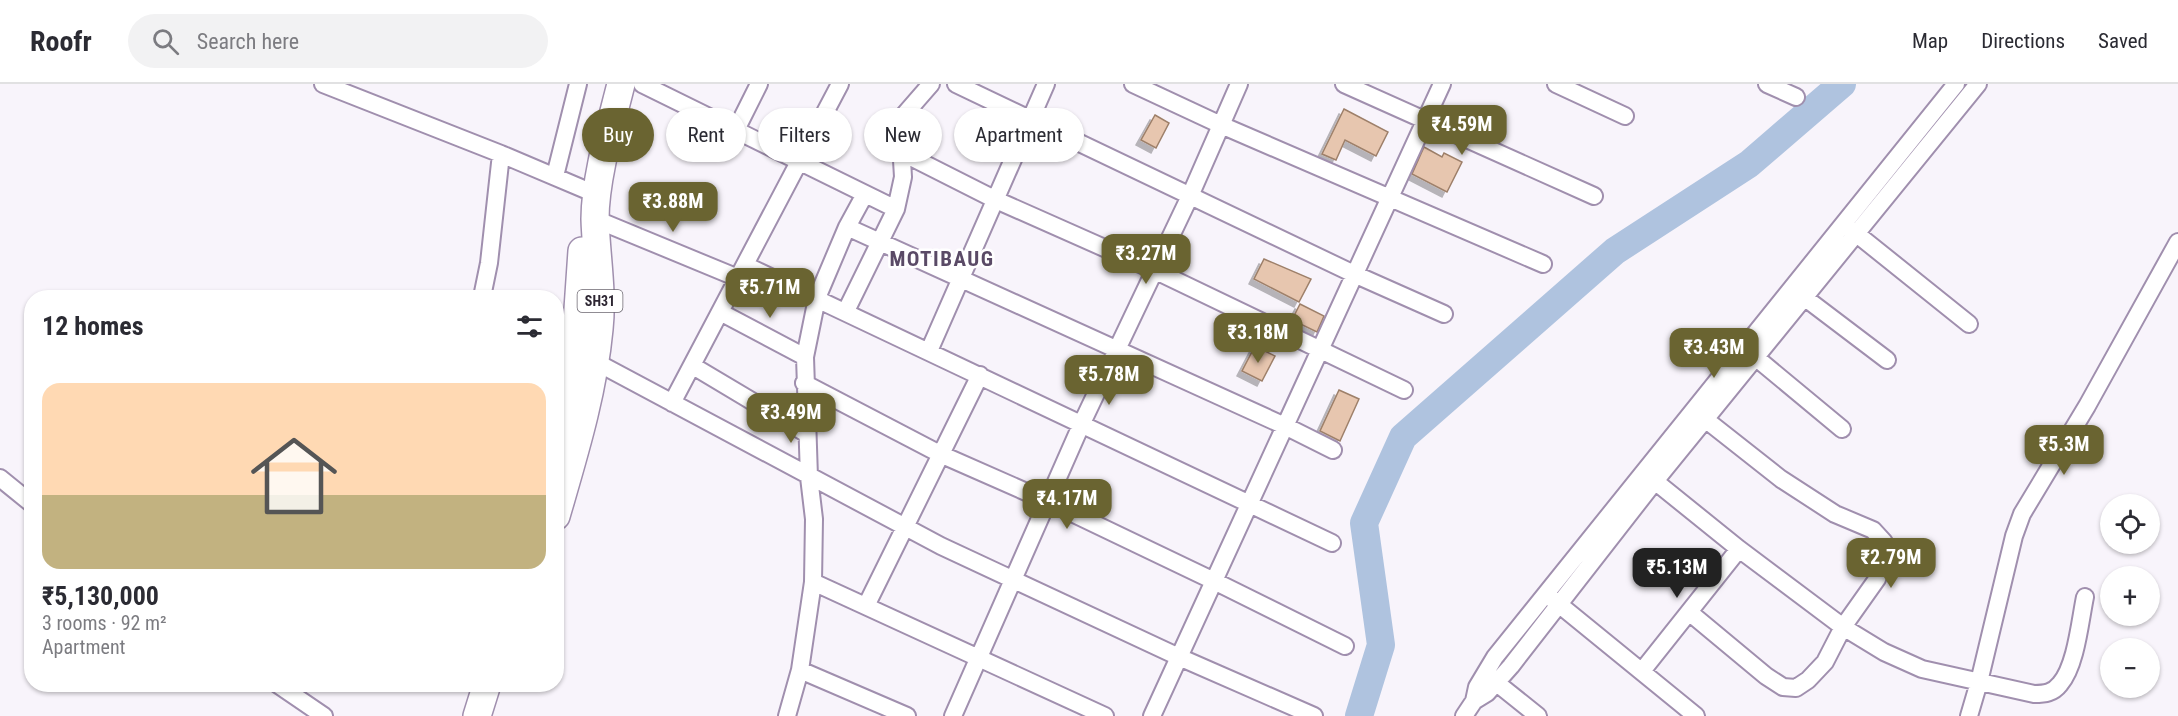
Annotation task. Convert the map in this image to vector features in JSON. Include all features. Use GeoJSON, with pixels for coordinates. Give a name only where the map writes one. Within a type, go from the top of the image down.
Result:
{"type":"FeatureCollection","features":[{"type":"Feature","properties":{"kind":"main road"},"geometry":{"type":"LineString","coordinates":[[564,410],[577,339],[586,190],[592,149],[611,84]]}},
{"type":"Feature","properties":{"kind":"main road","name":"SH31"},"geometry":{"type":"LineString","coordinates":[[564,489],[586,416],[596,362],[600,299],[597,192],[621,84]]}},
{"type":"Feature","properties":{"kind":"main road"},"geometry":{"type":"LineString","coordinates":[[477,716],[484,692]]}},
{"type":"Feature","properties":{"kind":"main road"},"geometry":{"type":"LineString","coordinates":[[495,716],[502,692]]}},
{"type":"Feature","properties":{"kind":"street"},"geometry":{"type":"LineString","coordinates":[[323,84],[586,190]]}},
{"type":"Feature","properties":{"kind":"street"},"geometry":{"type":"LineString","coordinates":[[555,176],[578,84]]}},
{"type":"Feature","properties":{"kind":"street"},"geometry":{"type":"LineString","coordinates":[[642,84],[691,108]]}},
{"type":"Feature","properties":{"kind":"street"},"geometry":{"type":"LineString","coordinates":[[746,110],[759,84]]}},
{"type":"Feature","properties":{"kind":"street"},"geometry":{"type":"LineString","coordinates":[[827,108],[840,84]]}},
{"type":"Feature","properties":{"kind":"street"},"geometry":{"type":"LineString","coordinates":[[910,108],[931,84]]}},
{"type":"Feature","properties":{"kind":"street"},"geometry":{"type":"LineString","coordinates":[[956,84],[1007,108]]}},
{"type":"Feature","properties":{"kind":"street"},"geometry":{"type":"LineString","coordinates":[[1035,108],[1046,84]]}},
{"type":"Feature","properties":{"kind":"street"},"geometry":{"type":"LineString","coordinates":[[1133,84],[1389,199],[1542,264]]}},
{"type":"Feature","properties":{"kind":"street"},"geometry":{"type":"LineString","coordinates":[[953,716],[1082,423],[1190,196],[1239,84]]}},
{"type":"Feature","properties":{"kind":"street"},"geometry":{"type":"LineString","coordinates":[[1344,84],[1594,196]]}},
{"type":"Feature","properties":{"kind":"street"},"geometry":{"type":"LineString","coordinates":[[1152,716],[1442,84]]}},
{"type":"Feature","properties":{"kind":"street"},"geometry":{"type":"LineString","coordinates":[[1556,84],[1624,116]]}},
{"type":"Feature","properties":{"kind":"street"},"geometry":{"type":"LineString","coordinates":[[1767,84],[1796,97]]}},
{"type":"Feature","properties":{"kind":"street"},"geometry":{"type":"LineString","coordinates":[[1464,716],[1474,700],[1487,693],[1491,678],[1552,599],[1849,228],[1956,84]]}},
{"type":"Feature","properties":{"kind":"street"},"geometry":{"type":"LineString","coordinates":[[1849,228],[1978,84]]}},
{"type":"Feature","properties":{"kind":"street"},"geometry":{"type":"LineString","coordinates":[[1084,145],[1354,274],[1444,314]]}},
{"type":"Feature","properties":{"kind":"street"},"geometry":{"type":"LineString","coordinates":[[483,290],[489,263],[501,154]]}},
{"type":"Feature","properties":{"kind":"street"},"geometry":{"type":"LineString","coordinates":[[672,403],[799,162],[896,209]]}},
{"type":"Feature","properties":{"kind":"street"},"geometry":{"type":"LineString","coordinates":[[846,311],[896,209],[903,177],[902,162]]}},
{"type":"Feature","properties":{"kind":"street"},"geometry":{"type":"LineString","coordinates":[[921,162],[996,200],[1154,270],[1404,390]]}},
{"type":"Feature","properties":{"kind":"street"},"geometry":{"type":"LineString","coordinates":[[930,351],[1012,162]]}},
{"type":"Feature","properties":{"kind":"street"},"geometry":{"type":"LineString","coordinates":[[787,716],[800,670],[813,582],[814,519],[809,477],[804,383],[805,357],[817,298],[865,194]]}},
{"type":"Feature","properties":{"kind":"street"},"geometry":{"type":"LineString","coordinates":[[596,219],[817,298],[1332,543]]}},
{"type":"Feature","properties":{"kind":"street"},"geometry":{"type":"LineString","coordinates":[[848,228],[1285,426],[1333,450]]}},
{"type":"Feature","properties":{"kind":"street"},"geometry":{"type":"LineString","coordinates":[[1849,228],[1969,324]]}},
{"type":"Feature","properties":{"kind":"street"},"geometry":{"type":"LineString","coordinates":[[1969,716],[2014,536],[2022,514],[2088,406],[2178,242]]}},
{"type":"Feature","properties":{"kind":"street"},"geometry":{"type":"LineString","coordinates":[[1797,292],[1887,360]]}},
{"type":"Feature","properties":{"kind":"street"},"geometry":{"type":"LineString","coordinates":[[720,312],[805,357]]}},
{"type":"Feature","properties":{"kind":"street"},"geometry":{"type":"LineString","coordinates":[[1749,352],[1842,429]]}},
{"type":"Feature","properties":{"kind":"street"},"geometry":{"type":"LineString","coordinates":[[596,362],[904,527],[1179,657],[1314,716]]}},
{"type":"Feature","properties":{"kind":"street"},"geometry":{"type":"LineString","coordinates":[[693,366],[807,434]]}},
{"type":"Feature","properties":{"kind":"street"},"geometry":{"type":"LineString","coordinates":[[866,606],[980,375]]}},
{"type":"Feature","properties":{"kind":"street"},"geometry":{"type":"LineString","coordinates":[[804,383],[940,454],[1049,502],[1345,646]]}},
{"type":"Feature","properties":{"kind":"street"},"geometry":{"type":"LineString","coordinates":[[1689,612],[1766,676],[1783,687],[1796,687],[1808,680],[1824,662],[1843,627],[1877,579],[1884,559],[1884,542],[1873,530],[1835,514],[1781,479],[1699,414]]}},
{"type":"Feature","properties":{"kind":"street"},"geometry":{"type":"LineString","coordinates":[[1649,476],[1739,549],[1843,627],[1902,662],[2034,694],[2052,692],[2061,684],[2068,670],[2085,597]]}},
{"type":"Feature","properties":{"kind":"street"},"geometry":{"type":"LineString","coordinates":[[0,478],[24,498]]}},
{"type":"Feature","properties":{"kind":"street"},"geometry":{"type":"LineString","coordinates":[[1642,671],[1739,549]]}},
{"type":"Feature","properties":{"kind":"street"},"geometry":{"type":"LineString","coordinates":[[813,582],[1105,716]]}},
{"type":"Feature","properties":{"kind":"street"},"geometry":{"type":"LineString","coordinates":[[1552,599],[1696,716]]}},
{"type":"Feature","properties":{"kind":"street"},"geometry":{"type":"LineString","coordinates":[[800,670],[907,716]]}},
{"type":"Feature","properties":{"kind":"street"},"geometry":{"type":"LineString","coordinates":[[1491,678],[1538,716]]}},
{"type":"Feature","properties":{"kind":"street"},"geometry":{"type":"LineString","coordinates":[[289,692],[324,716]]}},
{"type":"Feature","properties":{"kind":"building"},"geometry":{"type":"Polygon","coordinates":[[[1344,109],[1388,132],[1376,156],[1345,140],[1336,160],[1322,154],[1344,109]]]}},
{"type":"Feature","properties":{"kind":"building"},"geometry":{"type":"Polygon","coordinates":[[[1155,115],[1169,123],[1156,148],[1141,140],[1155,115]]]}},
{"type":"Feature","properties":{"kind":"building"},"geometry":{"type":"Polygon","coordinates":[[[1424,147],[1442,157],[1444,153],[1462,162],[1447,192],[1412,174],[1424,147]]]}},
{"type":"Feature","properties":{"kind":"building"},"geometry":{"type":"Polygon","coordinates":[[[1264,259],[1311,279],[1299,302],[1254,279],[1264,259]]]}},
{"type":"Feature","properties":{"kind":"building"},"geometry":{"type":"Polygon","coordinates":[[[1300,304],[1324,316],[1317,332],[1292,320],[1300,304]]]}},
{"type":"Feature","properties":{"kind":"building"},"geometry":{"type":"Polygon","coordinates":[[[1255,346],[1275,356],[1262,381],[1242,371],[1255,346]]]}},
{"type":"Feature","properties":{"kind":"building"},"geometry":{"type":"Polygon","coordinates":[[[1339,390],[1359,399],[1340,441],[1320,431],[1339,390]]]}},
{"type":"Feature","properties":{"kind":"waterway"},"geometry":{"type":"LineString","coordinates":[[1359,716],[1381,645],[1364,523],[1403,437],[1615,251],[1749,164],[1842,84]]}},
{"type":"Feature","properties":{"kind":"district","name":"MOTIBAUG"},"geometry":{"type":"Point","coordinates":[942,259]}}]}
